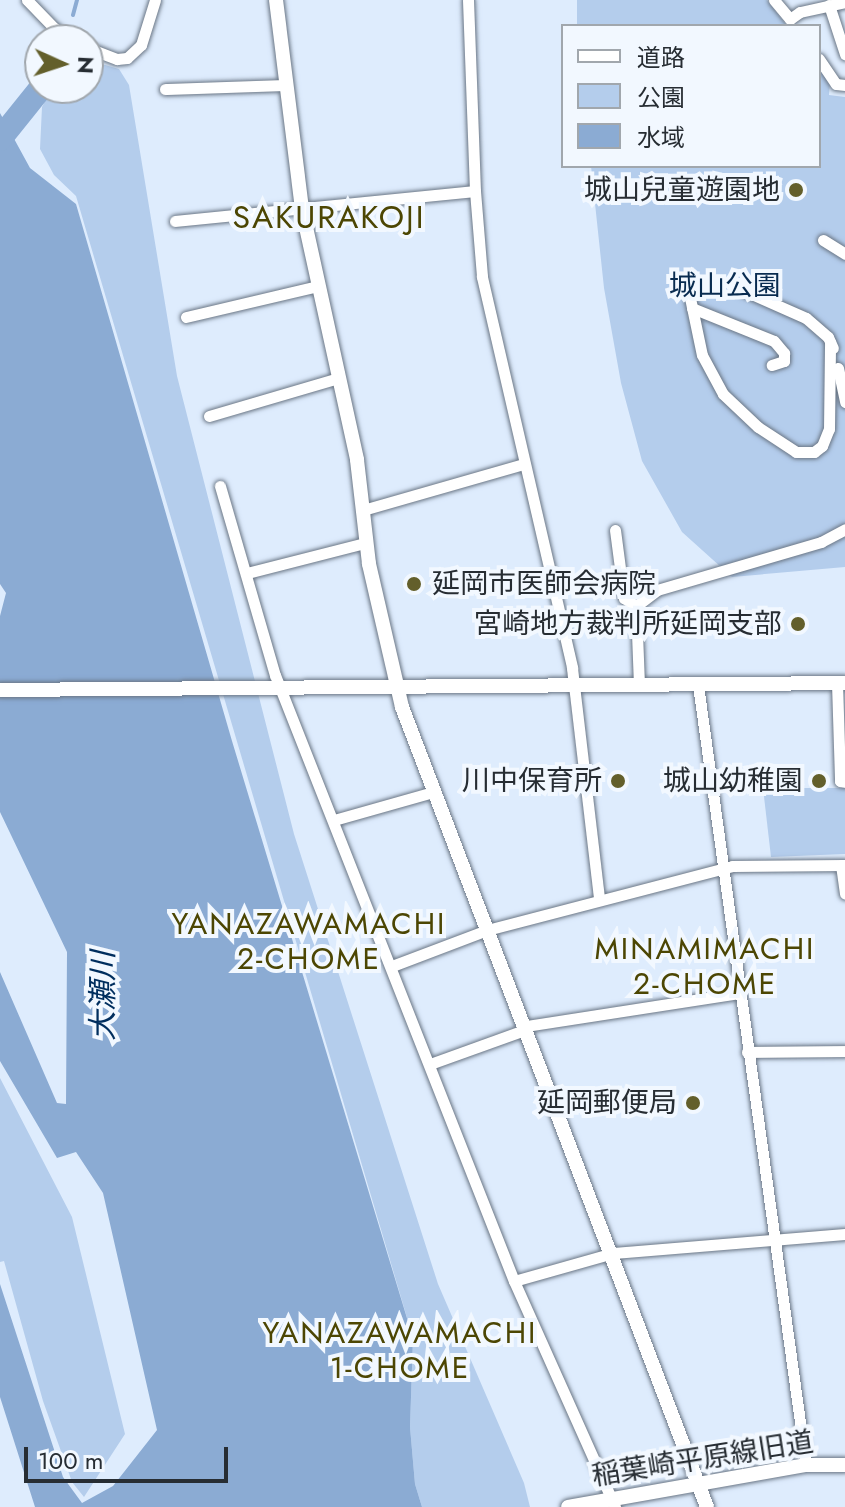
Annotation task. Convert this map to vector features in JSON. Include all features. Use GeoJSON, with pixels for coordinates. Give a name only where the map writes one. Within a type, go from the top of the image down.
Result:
{"type":"FeatureCollection","features":[{"type":"Feature","properties":{"kind":"street"},"geometry":{"type":"LineString","coordinates":[[27,0],[50,24]]}},
{"type":"Feature","properties":{"kind":"street"},"geometry":{"type":"LineString","coordinates":[[104,54],[117,59],[127,58],[141,45],[155,0]]}},
{"type":"Feature","properties":{"kind":"street"},"geometry":{"type":"LineString","coordinates":[[276,0],[302,209],[357,460],[365,543],[402,707],[613,1253],[707,1507]]}},
{"type":"Feature","properties":{"kind":"street"},"geometry":{"type":"LineString","coordinates":[[468,0],[475,191],[482,277],[574,684],[599,899]]}},
{"type":"Feature","properties":{"kind":"street"},"geometry":{"type":"LineString","coordinates":[[774,0],[793,22],[800,12],[845,2]]}},
{"type":"Feature","properties":{"kind":"street"},"geometry":{"type":"LineString","coordinates":[[829,5],[841,52],[845,54]]}},
{"type":"Feature","properties":{"kind":"street"},"geometry":{"type":"LineString","coordinates":[[821,62],[836,84],[845,85]]}},
{"type":"Feature","properties":{"kind":"street"},"geometry":{"type":"LineString","coordinates":[[165,89],[287,85]]}},
{"type":"Feature","properties":{"kind":"street"},"geometry":{"type":"LineString","coordinates":[[175,221],[475,191]]}},
{"type":"Feature","properties":{"kind":"street"},"geometry":{"type":"LineString","coordinates":[[823,240],[845,254]]}},
{"type":"Feature","properties":{"kind":"street"},"geometry":{"type":"LineString","coordinates":[[186,317],[318,286]]}},
{"type":"Feature","properties":{"kind":"street"},"geometry":{"type":"LineString","coordinates":[[738,288],[806,318],[830,342],[845,402]]}},
{"type":"Feature","properties":{"kind":"street"},"geometry":{"type":"LineString","coordinates":[[689,293],[702,355],[723,394],[758,427],[796,452],[814,452],[822,446],[829,429],[830,342]]}},
{"type":"Feature","properties":{"kind":"street"},"geometry":{"type":"LineString","coordinates":[[692,308],[774,341],[784,353],[784,361],[772,365]]}},
{"type":"Feature","properties":{"kind":"street"},"geometry":{"type":"LineString","coordinates":[[209,416],[338,378]]}},
{"type":"Feature","properties":{"kind":"street"},"geometry":{"type":"LineString","coordinates":[[363,510],[523,464]]}},
{"type":"Feature","properties":{"kind":"street"},"geometry":{"type":"LineString","coordinates":[[220,486],[281,688],[514,1281],[613,1504]]}},
{"type":"Feature","properties":{"kind":"street"},"geometry":{"type":"LineString","coordinates":[[636,606],[657,590],[821,542],[845,529]]}},
{"type":"Feature","properties":{"kind":"street"},"geometry":{"type":"LineString","coordinates":[[615,530],[624,598],[636,606]]}},
{"type":"Feature","properties":{"kind":"street"},"geometry":{"type":"LineString","coordinates":[[247,573],[365,543]]}},
{"type":"Feature","properties":{"kind":"street"},"geometry":{"type":"LineString","coordinates":[[636,606],[639,685]]}},
{"type":"Feature","properties":{"kind":"street"},"geometry":{"type":"LineString","coordinates":[[0,690],[841,683],[840,781],[845,782]]}},
{"type":"Feature","properties":{"kind":"street"},"geometry":{"type":"LineString","coordinates":[[698,685],[738,993],[806,1465]]}},
{"type":"Feature","properties":{"kind":"street"},"geometry":{"type":"LineString","coordinates":[[334,820],[433,792]]}},
{"type":"Feature","properties":{"kind":"street"},"geometry":{"type":"LineString","coordinates":[[392,966],[487,930],[722,869],[843,865],[845,894]]}},
{"type":"Feature","properties":{"kind":"street"},"geometry":{"type":"LineString","coordinates":[[430,1064],[526,1027],[738,993]]}},
{"type":"Feature","properties":{"kind":"street"},"geometry":{"type":"LineString","coordinates":[[747,1052],[845,1051]]}},
{"type":"Feature","properties":{"kind":"street"},"geometry":{"type":"LineString","coordinates":[[514,1281],[613,1253],[845,1234]]}},
{"type":"Feature","properties":{"kind":"street","name":"稲葉崎平原線旧道"},"geometry":{"type":"LineString","coordinates":[[568,1507],[613,1504],[806,1465],[845,1465]]}},
{"type":"Feature","properties":{"kind":"green space"},"geometry":{"type":"Polygon","coordinates":[[[577,0],[767,0],[785,24],[577,24],[577,0]]]}},
{"type":"Feature","properties":{"kind":"green space"},"geometry":{"type":"Polygon","coordinates":[[[104,65],[119,69],[129,85],[177,376],[294,834],[438,1284],[524,1483],[530,1507],[422,1507],[415,1484],[410,1427],[413,1338],[76,196],[54,175],[40,149],[44,104],[104,104],[104,65]]]}},
{"type":"Feature","properties":{"kind":"green space","name":"城山公園"},"geometry":{"type":"Polygon","coordinates":[[[821,71],[830,82],[829,95],[845,97],[845,567],[732,577],[682,532],[642,461],[621,383],[604,288],[591,168],[821,168],[821,71]]]}},
{"type":"Feature","properties":{"kind":"green space"},"geometry":{"type":"Polygon","coordinates":[[[763,788],[845,788],[845,854],[771,857],[763,788]]]}},
{"type":"Feature","properties":{"kind":"green space"},"geometry":{"type":"Polygon","coordinates":[[[0,1078],[72,1217],[125,1434],[84,1497],[72,1482],[43,1401],[4,1261],[0,1262],[0,1078]]]}},
{"type":"Feature","properties":{"kind":"water","name":"大瀬川"},"geometry":{"type":"Polygon","coordinates":[[[0,113],[30,168],[76,204],[232,741],[413,1338],[410,1427],[415,1484],[422,1507],[35,1507],[0,1397],[0,1284],[63,1477],[82,1503],[113,1486],[157,1430],[103,1193],[76,1152],[57,1158],[0,1061],[0,972],[57,1103],[66,1104],[67,952],[0,812],[0,616],[6,593],[0,584],[0,113]]]}},
{"type":"Feature","properties":{"kind":"waterway"},"geometry":{"type":"LineString","coordinates":[[73,15],[77,0]]}},
{"type":"Feature","properties":{"kind":"waterway"},"geometry":{"type":"LineString","coordinates":[[0,139],[28,104]]}},
{"type":"Feature","properties":{"kind":"place","name":"城山兒童遊園地"},"geometry":{"type":"Point","coordinates":[796,190]}},
{"type":"Feature","properties":{"kind":"place","name":"延岡市医師会病院"},"geometry":{"type":"Point","coordinates":[414,584]}},
{"type":"Feature","properties":{"kind":"place","name":"宮崎地方裁判所延岡支部"},"geometry":{"type":"Point","coordinates":[798,624]}},
{"type":"Feature","properties":{"kind":"place","name":"川中保育所"},"geometry":{"type":"Point","coordinates":[618,781]}},
{"type":"Feature","properties":{"kind":"place","name":"城山幼稚園"},"geometry":{"type":"Point","coordinates":[819,781]}},
{"type":"Feature","properties":{"kind":"place","name":"延岡郵便局"},"geometry":{"type":"Point","coordinates":[693,1103]}},
{"type":"Feature","properties":{"kind":"district","name":"SAKURAKOJI"},"geometry":{"type":"Point","coordinates":[329,217]}},
{"type":"Feature","properties":{"kind":"district","name":"YANAZAWAMACHI 2-CHOME"},"geometry":{"type":"Point","coordinates":[309,941]}},
{"type":"Feature","properties":{"kind":"district","name":"MINAMIMACHI 2-CHOME"},"geometry":{"type":"Point","coordinates":[705,966]}},
{"type":"Feature","properties":{"kind":"district","name":"YANAZAWAMACHI 1-CHOME"},"geometry":{"type":"Point","coordinates":[400,1350]}}]}
